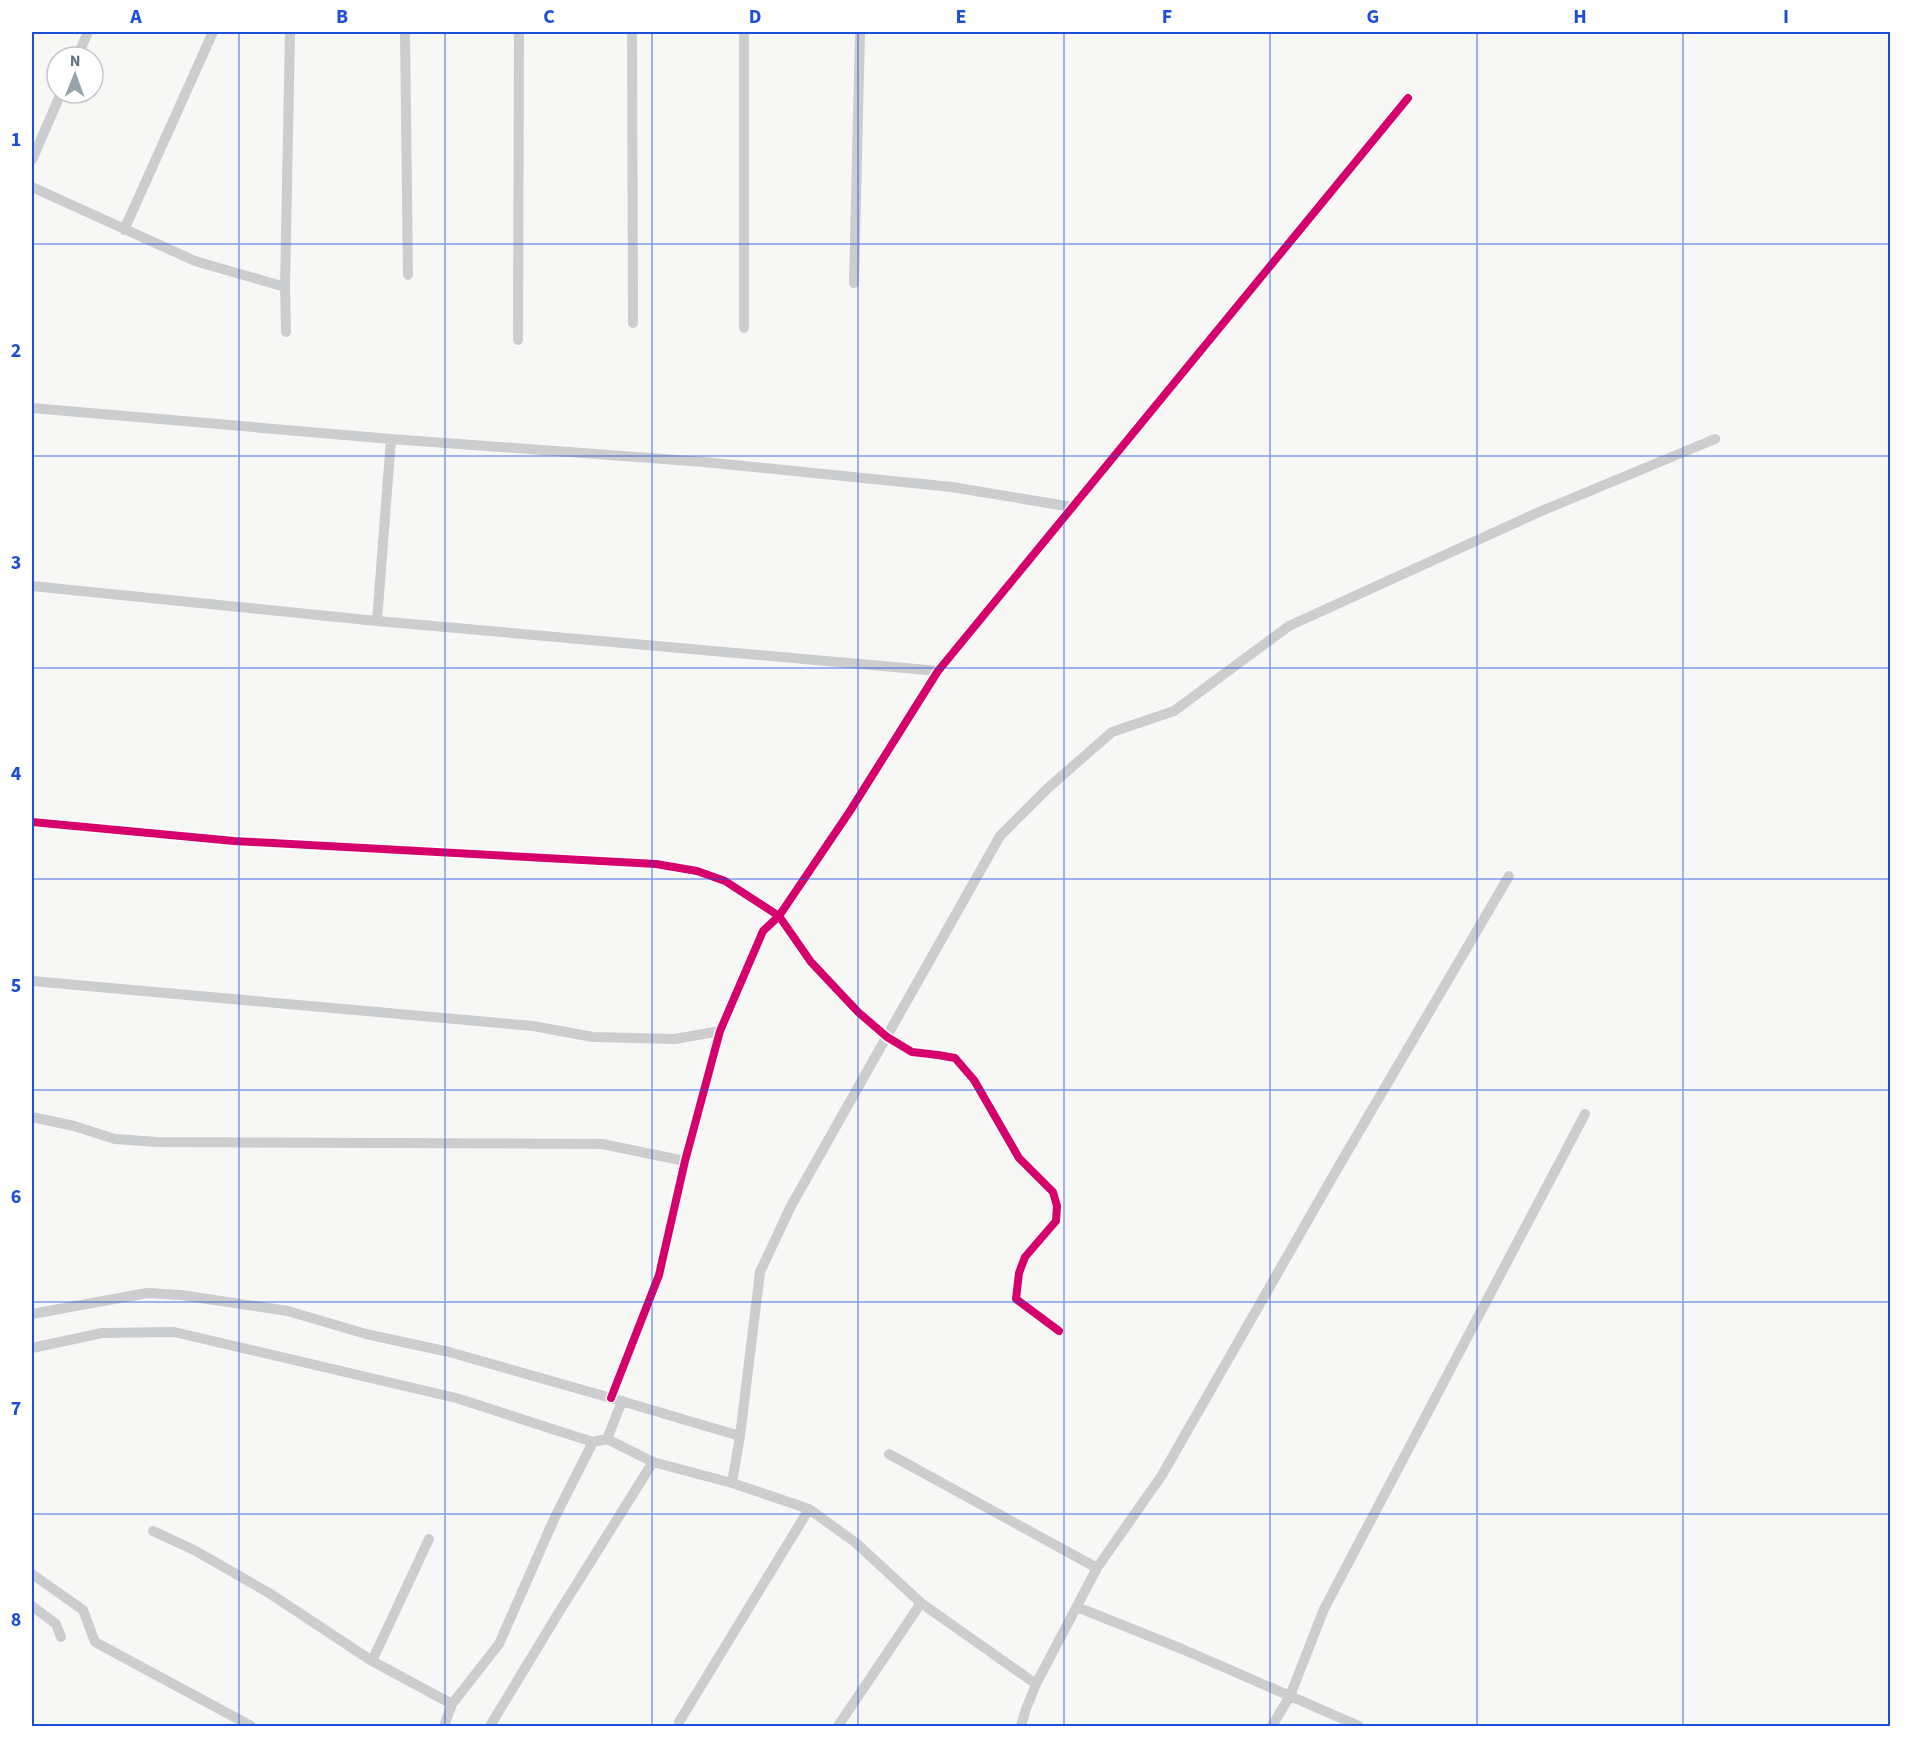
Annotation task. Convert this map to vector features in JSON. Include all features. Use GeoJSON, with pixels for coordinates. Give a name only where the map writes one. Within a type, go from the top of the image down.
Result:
{"type":"FeatureCollection","features":[{"type":"Feature","properties":{"kind":"street"},"geometry":{"type":"LineString","coordinates":[[124,230],[213,32]]}},
{"type":"Feature","properties":{"kind":"street"},"geometry":{"type":"LineString","coordinates":[[286,332],[290,32]]}},
{"type":"Feature","properties":{"kind":"street"},"geometry":{"type":"LineString","coordinates":[[405,32],[408,275]]}},
{"type":"Feature","properties":{"kind":"street"},"geometry":{"type":"LineString","coordinates":[[518,340],[519,32]]}},
{"type":"Feature","properties":{"kind":"street"},"geometry":{"type":"LineString","coordinates":[[632,32],[633,323]]}},
{"type":"Feature","properties":{"kind":"street"},"geometry":{"type":"LineString","coordinates":[[744,32],[744,328]]}},
{"type":"Feature","properties":{"kind":"street"},"geometry":{"type":"LineString","coordinates":[[854,284],[860,32]]}},
{"type":"Feature","properties":{"kind":"street"},"geometry":{"type":"LineString","coordinates":[[607,1439],[616,1400],[659,1275],[685,1161],[720,1031],[763,931],[778,916],[850,811],[938,670],[1408,98]]}},
{"type":"Feature","properties":{"kind":"street"},"geometry":{"type":"LineString","coordinates":[[32,160],[56,105]]}},
{"type":"Feature","properties":{"kind":"street"},"geometry":{"type":"LineString","coordinates":[[32,187],[195,261],[285,287]]}},
{"type":"Feature","properties":{"kind":"street"},"geometry":{"type":"LineString","coordinates":[[32,408],[391,439],[704,462],[952,487],[1072,507]]}},
{"type":"Feature","properties":{"kind":"street"},"geometry":{"type":"LineString","coordinates":[[377,621],[391,439]]}},
{"type":"Feature","properties":{"kind":"street"},"geometry":{"type":"LineString","coordinates":[[732,1483],[760,1272],[791,1206],[881,1043],[1000,836],[1048,788],[1112,732],[1174,711],[1289,626],[1539,512],[1715,439]]}},
{"type":"Feature","properties":{"kind":"street"},"geometry":{"type":"LineString","coordinates":[[32,586],[377,621],[938,670]]}},
{"type":"Feature","properties":{"kind":"street"},"geometry":{"type":"LineString","coordinates":[[32,822],[234,841],[656,864],[697,871],[725,881],[778,916],[811,962],[858,1012],[887,1036],[912,1052],[955,1058],[974,1080],[1019,1158],[1053,1192],[1057,1206],[1056,1221],[1025,1257],[1019,1273],[1016,1299],[1059,1331]]}},
{"type":"Feature","properties":{"kind":"street"},"geometry":{"type":"LineString","coordinates":[[1021,1726],[1036,1684],[1097,1568],[1162,1475],[1336,1171],[1509,876]]}},
{"type":"Feature","properties":{"kind":"street"},"geometry":{"type":"LineString","coordinates":[[32,981],[533,1026],[592,1037],[675,1039],[720,1031]]}},
{"type":"Feature","properties":{"kind":"street"},"geometry":{"type":"LineString","coordinates":[[1272,1726],[1290,1696],[1324,1609],[1585,1114]]}},
{"type":"Feature","properties":{"kind":"street"},"geometry":{"type":"LineString","coordinates":[[32,1118],[74,1126],[115,1139],[170,1142],[602,1144],[685,1161]]}},
{"type":"Feature","properties":{"kind":"street"},"geometry":{"type":"LineString","coordinates":[[32,1314],[147,1293],[181,1295],[288,1311],[366,1334],[448,1352],[740,1436]]}},
{"type":"Feature","properties":{"kind":"street"},"geometry":{"type":"LineString","coordinates":[[32,1348],[102,1333],[174,1332],[456,1398],[593,1442],[607,1439],[654,1462],[732,1483],[809,1509],[856,1543],[921,1603],[1036,1684]]}},
{"type":"Feature","properties":{"kind":"street"},"geometry":{"type":"LineString","coordinates":[[444,1726],[452,1704],[499,1644],[555,1517],[593,1442]]}},
{"type":"Feature","properties":{"kind":"street"},"geometry":{"type":"LineString","coordinates":[[889,1454],[1097,1568]]}},
{"type":"Feature","properties":{"kind":"street"},"geometry":{"type":"LineString","coordinates":[[490,1726],[654,1462]]}},
{"type":"Feature","properties":{"kind":"street"},"geometry":{"type":"LineString","coordinates":[[679,1722],[809,1509]]}},
{"type":"Feature","properties":{"kind":"street"},"geometry":{"type":"LineString","coordinates":[[153,1531],[194,1550],[269,1593],[372,1661],[452,1704]]}},
{"type":"Feature","properties":{"kind":"street"},"geometry":{"type":"LineString","coordinates":[[372,1661],[429,1539]]}},
{"type":"Feature","properties":{"kind":"street"},"geometry":{"type":"LineString","coordinates":[[32,1574],[82,1610],[95,1642],[251,1726]]}},
{"type":"Feature","properties":{"kind":"street"},"geometry":{"type":"LineString","coordinates":[[838,1726],[921,1603]]}},
{"type":"Feature","properties":{"kind":"street"},"geometry":{"type":"LineString","coordinates":[[32,1606],[56,1624],[61,1637]]}},
{"type":"Feature","properties":{"kind":"street"},"geometry":{"type":"LineString","coordinates":[[1077,1607],[1182,1649],[1359,1726]]}},
{"type":"Feature","properties":{"kind":"cycle path"},"geometry":{"type":"LineString","coordinates":[[611,1398],[659,1275],[685,1161],[720,1031],[763,931],[779,916],[850,811],[938,671],[1408,98]]}},
{"type":"Feature","properties":{"kind":"cycle path"},"geometry":{"type":"LineString","coordinates":[[32,822],[234,841],[656,864],[697,871],[725,881],[779,916],[811,962],[858,1012],[887,1037],[912,1052],[955,1058],[974,1080],[1019,1158],[1053,1192],[1057,1206],[1056,1221],[1025,1257],[1019,1273],[1016,1299],[1059,1331]]}}]}
